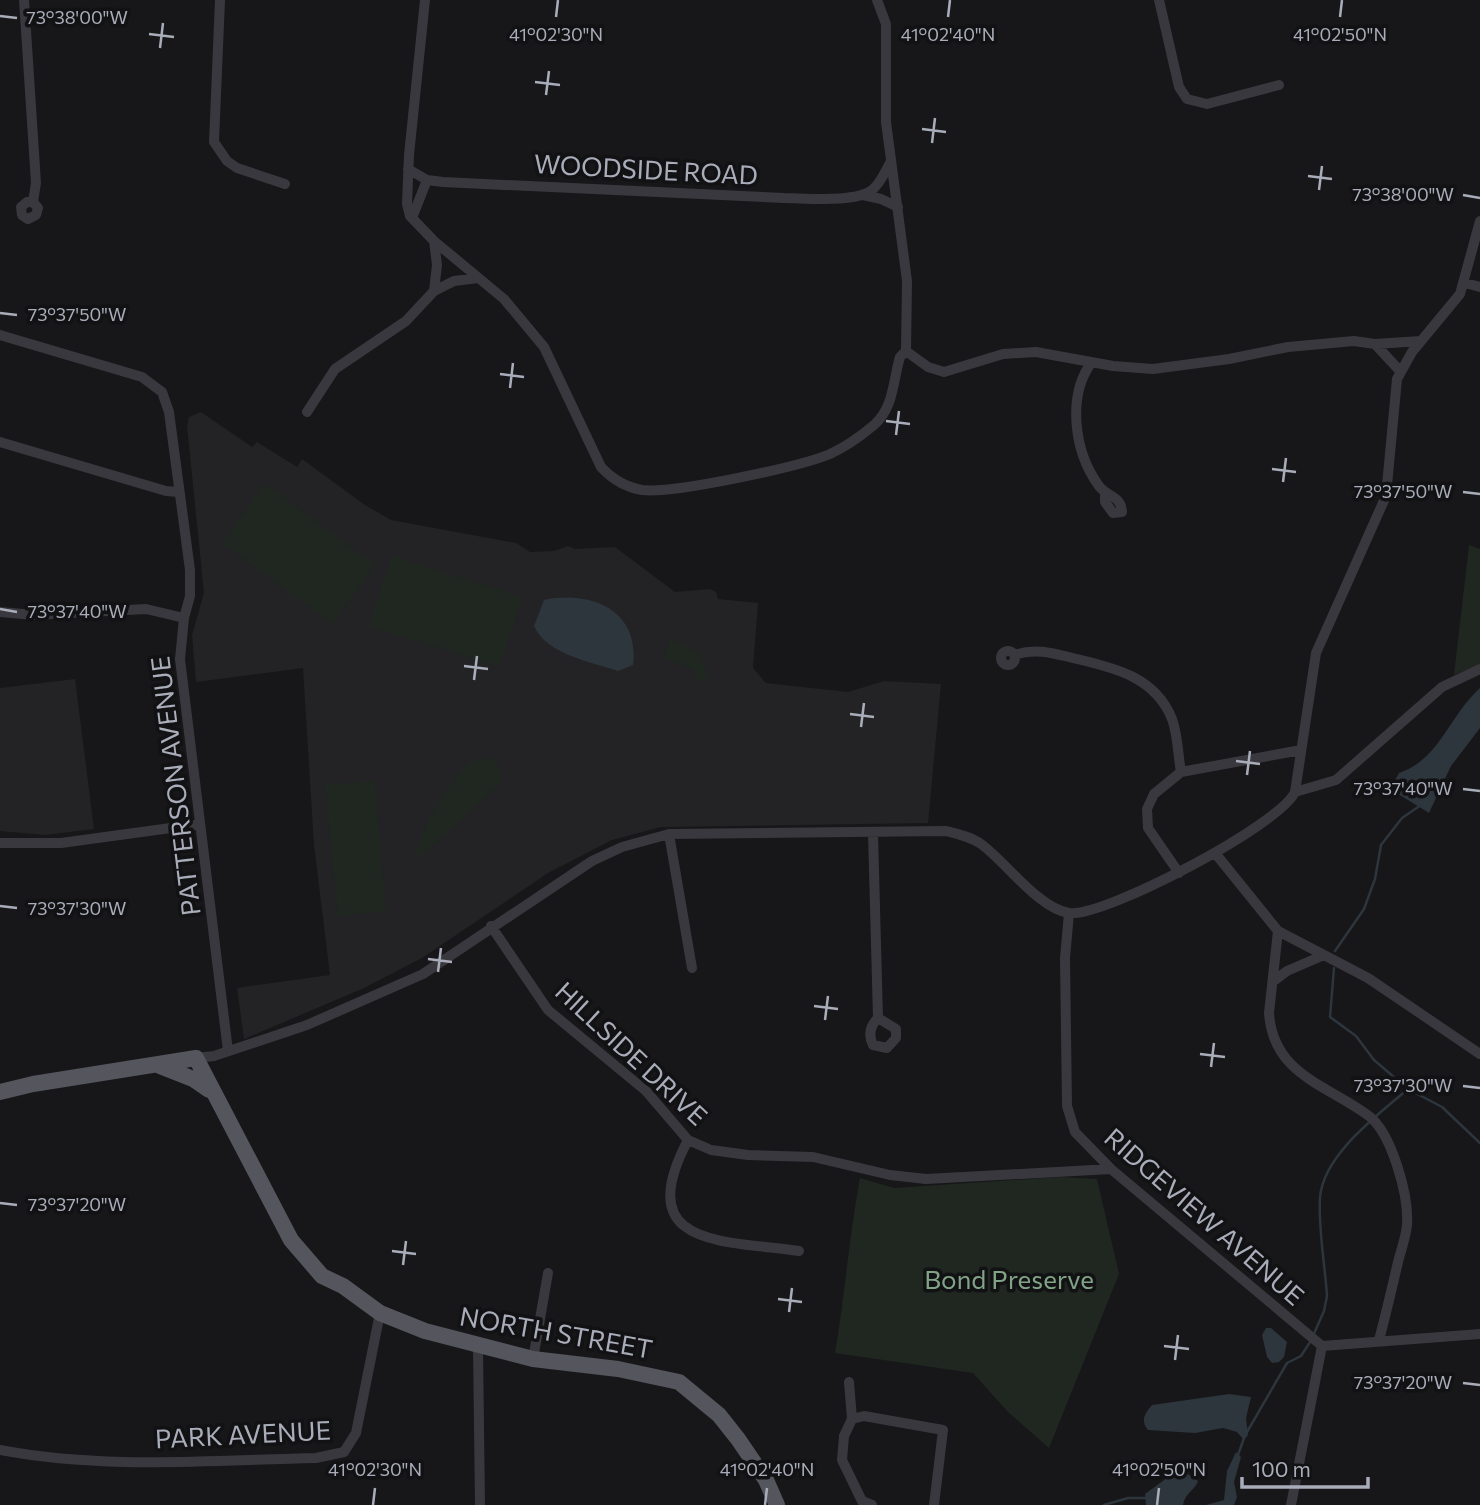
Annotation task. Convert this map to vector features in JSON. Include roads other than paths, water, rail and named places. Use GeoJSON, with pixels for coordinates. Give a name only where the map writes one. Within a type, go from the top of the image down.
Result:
{"type":"FeatureCollection","features":[{"type":"Feature","properties":{"kind":"main road"},"geometry":{"type":"LineString","coordinates":[[0,1092],[196,1058]]}},
{"type":"Feature","properties":{"kind":"main road","name":"NORTH STREET"},"geometry":{"type":"LineString","coordinates":[[196,1058],[298,1251],[322,1276],[343,1286],[380,1314],[478,1347],[533,1359],[618,1369],[679,1382],[712,1408],[738,1439],[766,1480],[777,1505]]}},
{"type":"Feature","properties":{"kind":"main road"},"geometry":{"type":"LineString","coordinates":[[155,1064],[193,1079],[213,1092]]}},
{"type":"Feature","properties":{"kind":"street"},"geometry":{"type":"LineString","coordinates":[[24,0],[36,183],[33,202]]}},
{"type":"Feature","properties":{"kind":"street"},"geometry":{"type":"LineString","coordinates":[[220,0],[214,142],[227,161],[237,167],[285,184]]}},
{"type":"Feature","properties":{"kind":"street"},"geometry":{"type":"LineString","coordinates":[[425,0],[408,169],[407,204],[412,218],[434,241],[504,299],[544,347],[601,467],[621,483],[643,490],[677,489],[801,463],[829,454],[850,443],[885,414],[900,357],[906,351],[907,281],[886,122],[887,24],[877,0]]}},
{"type":"Feature","properties":{"kind":"street"},"geometry":{"type":"LineString","coordinates":[[1159,0],[1179,87],[1187,99],[1207,104],[1279,85]]}},
{"type":"Feature","properties":{"kind":"street"},"geometry":{"type":"LineString","coordinates":[[863,195],[873,190],[890,163]]}},
{"type":"Feature","properties":{"kind":"street","name":"WOODSIDE ROAD"},"geometry":{"type":"LineString","coordinates":[[408,169],[427,180],[785,198],[863,195],[881,198],[898,208]]}},
{"type":"Feature","properties":{"kind":"street"},"geometry":{"type":"LineString","coordinates":[[412,218],[427,180]]}},
{"type":"Feature","properties":{"kind":"street"},"geometry":{"type":"LineString","coordinates":[[196,1058],[228,1051],[307,1025],[423,974],[491,926],[592,861],[622,847],[669,834],[946,831],[964,835],[981,844],[1047,902],[1069,913],[1087,911],[1179,873],[1277,815],[1295,792],[1316,653],[1386,496],[1391,416],[1400,371],[1421,341],[1452,306],[1465,283],[1480,221]]}},
{"type":"Feature","properties":{"kind":"street"},"geometry":{"type":"LineString","coordinates":[[434,241],[437,265],[434,291]]}},
{"type":"Feature","properties":{"kind":"street"},"geometry":{"type":"LineString","coordinates":[[307,412],[335,369],[406,321],[434,291],[454,281],[478,278]]}},
{"type":"Feature","properties":{"kind":"street"},"geometry":{"type":"LineString","coordinates":[[1465,283],[1480,287]]}},
{"type":"Feature","properties":{"kind":"street"},"geometry":{"type":"LineString","coordinates":[[0,335],[142,377],[162,392],[169,412],[190,570],[190,596],[184,618]]}},
{"type":"Feature","properties":{"kind":"street"},"geometry":{"type":"LineString","coordinates":[[906,351],[928,367],[944,372],[1003,354],[1036,352],[1091,363],[1170,369],[1322,342],[1375,344],[1421,341]]}},
{"type":"Feature","properties":{"kind":"street"},"geometry":{"type":"LineString","coordinates":[[1375,344],[1400,371]]}},
{"type":"Feature","properties":{"kind":"street"},"geometry":{"type":"LineString","coordinates":[[1091,363],[1078,387],[1077,421],[1091,473],[1105,493]]}},
{"type":"Feature","properties":{"kind":"street"},"geometry":{"type":"LineString","coordinates":[[0,442],[166,491],[179,492]]}},
{"type":"Feature","properties":{"kind":"street","name":"PATTERSON AVENUE"},"geometry":{"type":"LineString","coordinates":[[0,612],[34,615],[146,609],[184,618],[180,659],[228,1051]]}},
{"type":"Feature","properties":{"kind":"street"},"geometry":{"type":"LineString","coordinates":[[1015,655],[1043,651],[1109,666],[1141,680],[1158,696],[1172,720],[1181,772]]}},
{"type":"Feature","properties":{"kind":"street"},"geometry":{"type":"LineString","coordinates":[[1295,792],[1324,786],[1343,776],[1442,687],[1480,669]]}},
{"type":"Feature","properties":{"kind":"street"},"geometry":{"type":"LineString","coordinates":[[1179,873],[1147,828],[1147,809],[1154,794],[1181,772],[1301,750]]}},
{"type":"Feature","properties":{"kind":"street"},"geometry":{"type":"LineString","coordinates":[[0,843],[61,843],[200,824]]}},
{"type":"Feature","properties":{"kind":"street"},"geometry":{"type":"LineString","coordinates":[[873,833],[878,1018]]}},
{"type":"Feature","properties":{"kind":"street"},"geometry":{"type":"LineString","coordinates":[[669,834],[692,968]]}},
{"type":"Feature","properties":{"kind":"street"},"geometry":{"type":"LineString","coordinates":[[1214,853],[1270,924],[1368,978],[1480,1054]]}},
{"type":"Feature","properties":{"kind":"street","name":"RIDGEVIEW AVENUE"},"geometry":{"type":"LineString","coordinates":[[1069,913],[1065,957],[1067,1106],[1075,1132],[1111,1169],[1315,1341]]}},
{"type":"Feature","properties":{"kind":"street","name":"HILLSIDE DRIVE"},"geometry":{"type":"LineString","coordinates":[[491,926],[548,1010],[646,1091],[688,1140],[711,1150],[748,1156],[813,1157],[890,1175],[926,1179],[1111,1169]]}},
{"type":"Feature","properties":{"kind":"street"},"geometry":{"type":"LineString","coordinates":[[1279,930],[1270,1026],[1279,1047],[1304,1078],[1369,1116],[1378,1125],[1401,1174],[1407,1225],[1379,1340]]}},
{"type":"Feature","properties":{"kind":"street"},"geometry":{"type":"LineString","coordinates":[[1275,980],[1287,971],[1324,955]]}},
{"type":"Feature","properties":{"kind":"street"},"geometry":{"type":"LineString","coordinates":[[688,1140],[677,1160],[670,1195],[674,1216],[685,1230],[702,1237],[799,1251]]}},
{"type":"Feature","properties":{"kind":"street"},"geometry":{"type":"LineString","coordinates":[[533,1359],[548,1273]]}},
{"type":"Feature","properties":{"kind":"street","name":"PARK AVENUE"},"geometry":{"type":"LineString","coordinates":[[0,1450],[46,1459],[108,1462],[317,1458],[344,1452],[356,1433],[380,1314]]}},
{"type":"Feature","properties":{"kind":"street"},"geometry":{"type":"LineString","coordinates":[[1291,1505],[1315,1341],[1480,1334]]}},
{"type":"Feature","properties":{"kind":"street"},"geometry":{"type":"LineString","coordinates":[[478,1347],[480,1505]]}},
{"type":"Feature","properties":{"kind":"street"},"geometry":{"type":"LineString","coordinates":[[849,1382],[852,1419],[844,1436],[842,1460],[862,1501],[872,1505]]}},
{"type":"Feature","properties":{"kind":"street"},"geometry":{"type":"LineString","coordinates":[[852,1419],[864,1416],[943,1430],[934,1505]]}},
{"type":"Feature","properties":{"kind":"waterway"},"geometry":{"type":"LineString","coordinates":[[1335,951],[1364,909],[1375,879],[1381,845],[1402,818],[1421,805]]}},
{"type":"Feature","properties":{"kind":"waterway"},"geometry":{"type":"LineString","coordinates":[[1334,968],[1330,1017],[1356,1036],[1374,1060],[1408,1089],[1442,1107],[1480,1143]]}},
{"type":"Feature","properties":{"kind":"waterway"},"geometry":{"type":"LineString","coordinates":[[1313,1336],[1324,1311],[1327,1296],[1320,1221],[1320,1197],[1324,1181],[1331,1166],[1354,1137],[1408,1089]]}},
{"type":"Feature","properties":{"kind":"waterway"},"geometry":{"type":"LineString","coordinates":[[1247,1432],[1287,1363],[1301,1356],[1310,1342]]}},
{"type":"Feature","properties":{"kind":"waterway"},"geometry":{"type":"LineString","coordinates":[[1238,1455],[1244,1438]]}},
{"type":"Feature","properties":{"kind":"waterway"},"geometry":{"type":"LineString","coordinates":[[1104,1505],[1128,1498],[1146,1498]]}},
{"type":"Feature","properties":{"kind":"park label","name":"Bond Preserve"},"geometry":{"type":"Point","coordinates":[1009,1280]}}]}
